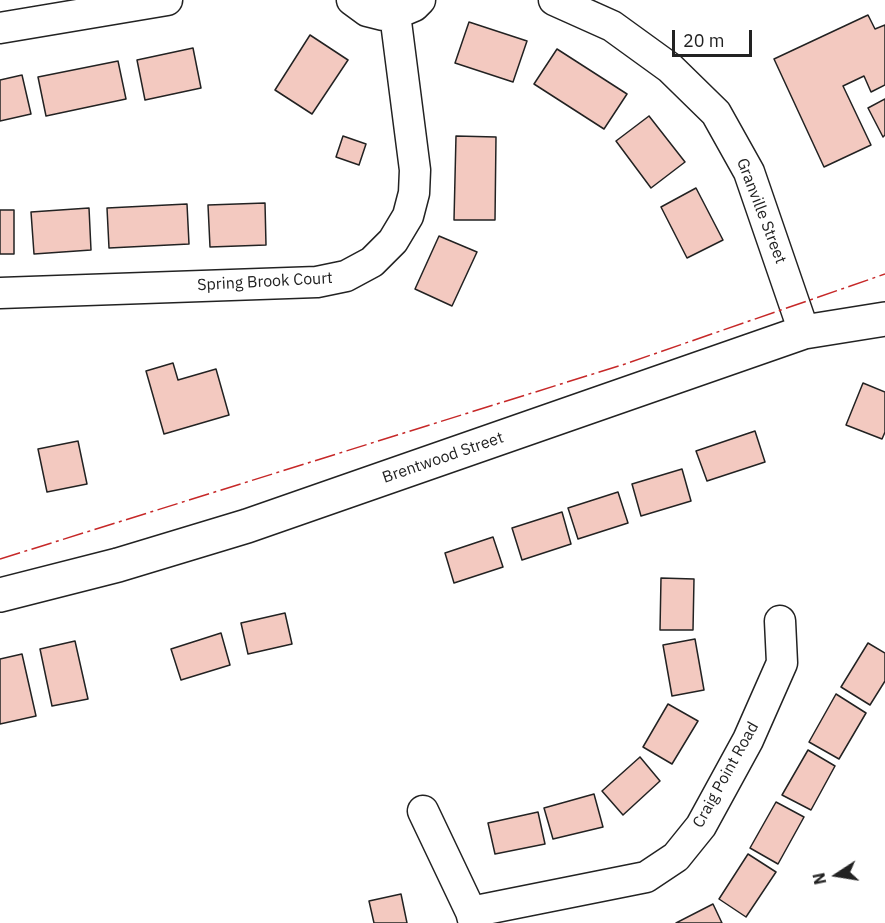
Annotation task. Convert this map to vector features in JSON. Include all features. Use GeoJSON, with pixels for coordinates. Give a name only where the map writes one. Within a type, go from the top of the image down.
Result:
{"type":"FeatureCollection","features":[{"type":"Feature","properties":{"kind":"main road","name":"Brentwood Street"},"geometry":{"type":"LineString","coordinates":[[0,595],[118,566],[248,526],[804,332],[885,319]]}},
{"type":"Feature","properties":{"kind":"street"},"geometry":{"type":"LineString","coordinates":[[0,28],[167,0]]}},
{"type":"Feature","properties":{"kind":"street"},"geometry":{"type":"LineString","coordinates":[[352,0],[367,11],[383,15],[394,14],[414,6],[420,0]]}},
{"type":"Feature","properties":{"kind":"street","name":"Granville Street"},"geometry":{"type":"LineString","coordinates":[[554,0],[612,26],[670,68],[716,113],[749,172],[804,332]]}},
{"type":"Feature","properties":{"kind":"street","name":"Spring Brook Court"},"geometry":{"type":"LineString","coordinates":[[0,293],[317,282],[346,276],[372,262],[393,241],[408,216],[414,193],[415,170],[394,14]]}},
{"type":"Feature","properties":{"kind":"street","name":"Craig Point Road"},"geometry":{"type":"LineString","coordinates":[[472,918],[646,877],[676,857],[701,826],[738,759],[782,663],[780,621]]}},
{"type":"Feature","properties":{"kind":"street"},"geometry":{"type":"LineString","coordinates":[[423,811],[472,918]]}},
{"type":"Feature","properties":{"kind":"building"},"geometry":{"type":"Polygon","coordinates":[[[868,15],[875,29],[885,25],[885,85],[871,92],[864,76],[843,86],[871,145],[824,167],[774,59],[868,15]]]}},
{"type":"Feature","properties":{"kind":"building"},"geometry":{"type":"Polygon","coordinates":[[[469,22],[527,41],[513,82],[455,63],[469,22]]]}},
{"type":"Feature","properties":{"kind":"building"},"geometry":{"type":"Polygon","coordinates":[[[310,35],[348,60],[312,114],[275,90],[310,35]]]}},
{"type":"Feature","properties":{"kind":"building"},"geometry":{"type":"Polygon","coordinates":[[[193,48],[201,88],[145,100],[137,60],[193,48]]]}},
{"type":"Feature","properties":{"kind":"building"},"geometry":{"type":"Polygon","coordinates":[[[557,49],[627,94],[604,129],[534,84],[557,49]]]}},
{"type":"Feature","properties":{"kind":"building"},"geometry":{"type":"Polygon","coordinates":[[[118,61],[126,99],[46,116],[38,77],[118,61]]]}},
{"type":"Feature","properties":{"kind":"building"},"geometry":{"type":"Polygon","coordinates":[[[22,75],[31,114],[0,121],[0,80],[22,75]]]}},
{"type":"Feature","properties":{"kind":"building"},"geometry":{"type":"Polygon","coordinates":[[[885,99],[885,135],[883,137],[868,108],[885,99]]]}},
{"type":"Feature","properties":{"kind":"building"},"geometry":{"type":"Polygon","coordinates":[[[649,116],[685,162],[651,188],[616,141],[649,116]]]}},
{"type":"Feature","properties":{"kind":"building"},"geometry":{"type":"Polygon","coordinates":[[[343,136],[366,144],[359,165],[336,157],[343,136]]]}},
{"type":"Feature","properties":{"kind":"building"},"geometry":{"type":"Polygon","coordinates":[[[456,136],[496,137],[495,220],[454,220],[456,136]]]}},
{"type":"Feature","properties":{"kind":"building"},"geometry":{"type":"Polygon","coordinates":[[[696,188],[723,240],[687,258],[661,207],[696,188]]]}},
{"type":"Feature","properties":{"kind":"building"},"geometry":{"type":"Polygon","coordinates":[[[265,203],[266,245],[210,247],[208,205],[265,203]]]}},
{"type":"Feature","properties":{"kind":"building"},"geometry":{"type":"Polygon","coordinates":[[[187,204],[189,244],[109,248],[107,208],[187,204]]]}},
{"type":"Feature","properties":{"kind":"building"},"geometry":{"type":"Polygon","coordinates":[[[89,208],[91,250],[34,254],[31,212],[89,208]]]}},
{"type":"Feature","properties":{"kind":"building"},"geometry":{"type":"Polygon","coordinates":[[[0,210],[14,210],[14,254],[0,254],[0,210]]]}},
{"type":"Feature","properties":{"kind":"building"},"geometry":{"type":"Polygon","coordinates":[[[439,236],[477,252],[452,306],[415,289],[439,236]]]}},
{"type":"Feature","properties":{"kind":"building"},"geometry":{"type":"Polygon","coordinates":[[[173,363],[178,380],[216,369],[229,415],[164,434],[146,371],[173,363]]]}},
{"type":"Feature","properties":{"kind":"building"},"geometry":{"type":"Polygon","coordinates":[[[863,383],[885,392],[885,432],[882,439],[846,425],[863,383]]]}},
{"type":"Feature","properties":{"kind":"building"},"geometry":{"type":"Polygon","coordinates":[[[755,431],[765,462],[707,481],[696,451],[755,431]]]}},
{"type":"Feature","properties":{"kind":"building"},"geometry":{"type":"Polygon","coordinates":[[[78,441],[87,484],[47,492],[38,449],[78,441]]]}},
{"type":"Feature","properties":{"kind":"building"},"geometry":{"type":"Polygon","coordinates":[[[682,469],[691,501],[641,516],[632,484],[682,469]]]}},
{"type":"Feature","properties":{"kind":"building"},"geometry":{"type":"Polygon","coordinates":[[[618,492],[628,523],[578,539],[568,508],[618,492]]]}},
{"type":"Feature","properties":{"kind":"building"},"geometry":{"type":"Polygon","coordinates":[[[562,512],[571,544],[522,560],[512,528],[562,512]]]}},
{"type":"Feature","properties":{"kind":"building"},"geometry":{"type":"Polygon","coordinates":[[[493,537],[503,567],[454,583],[445,553],[493,537]]]}},
{"type":"Feature","properties":{"kind":"building"},"geometry":{"type":"Polygon","coordinates":[[[661,578],[694,579],[693,630],[660,630],[661,578]]]}},
{"type":"Feature","properties":{"kind":"building"},"geometry":{"type":"Polygon","coordinates":[[[285,613],[292,644],[248,654],[241,623],[285,613]]]}},
{"type":"Feature","properties":{"kind":"building"},"geometry":{"type":"Polygon","coordinates":[[[221,633],[230,665],[181,680],[171,649],[221,633]]]}},
{"type":"Feature","properties":{"kind":"building"},"geometry":{"type":"Polygon","coordinates":[[[695,639],[704,690],[672,696],[663,645],[695,639]]]}},
{"type":"Feature","properties":{"kind":"building"},"geometry":{"type":"Polygon","coordinates":[[[75,641],[88,699],[52,706],[40,649],[75,641]]]}},
{"type":"Feature","properties":{"kind":"building"},"geometry":{"type":"Polygon","coordinates":[[[868,643],[885,653],[885,681],[870,705],[841,687],[868,643]]]}},
{"type":"Feature","properties":{"kind":"building"},"geometry":{"type":"Polygon","coordinates":[[[22,654],[36,716],[0,724],[0,659],[22,654]]]}},
{"type":"Feature","properties":{"kind":"building"},"geometry":{"type":"Polygon","coordinates":[[[836,694],[866,713],[839,759],[809,742],[836,694]]]}},
{"type":"Feature","properties":{"kind":"building"},"geometry":{"type":"Polygon","coordinates":[[[668,704],[698,721],[672,764],[643,747],[668,704]]]}},
{"type":"Feature","properties":{"kind":"building"},"geometry":{"type":"Polygon","coordinates":[[[808,750],[835,766],[811,810],[782,795],[808,750]]]}},
{"type":"Feature","properties":{"kind":"building"},"geometry":{"type":"Polygon","coordinates":[[[640,757],[660,781],[623,815],[602,791],[640,757]]]}},
{"type":"Feature","properties":{"kind":"building"},"geometry":{"type":"Polygon","coordinates":[[[594,794],[603,827],[553,839],[544,808],[594,794]]]}},
{"type":"Feature","properties":{"kind":"building"},"geometry":{"type":"Polygon","coordinates":[[[776,802],[804,817],[778,864],[750,848],[776,802]]]}},
{"type":"Feature","properties":{"kind":"building"},"geometry":{"type":"Polygon","coordinates":[[[538,812],[545,844],[495,854],[488,823],[538,812]]]}},
{"type":"Feature","properties":{"kind":"building"},"geometry":{"type":"Polygon","coordinates":[[[748,854],[776,872],[746,917],[719,899],[748,854]]]}},
{"type":"Feature","properties":{"kind":"building"},"geometry":{"type":"Polygon","coordinates":[[[401,894],[407,923],[374,923],[369,901],[401,894]]]}},
{"type":"Feature","properties":{"kind":"building"},"geometry":{"type":"Polygon","coordinates":[[[713,904],[722,923],[676,923],[713,904]]]}},
{"type":"Feature","properties":{"kind":"power"},"geometry":{"type":"LineString","coordinates":[[0,559],[625,364],[885,274]]}}]}
